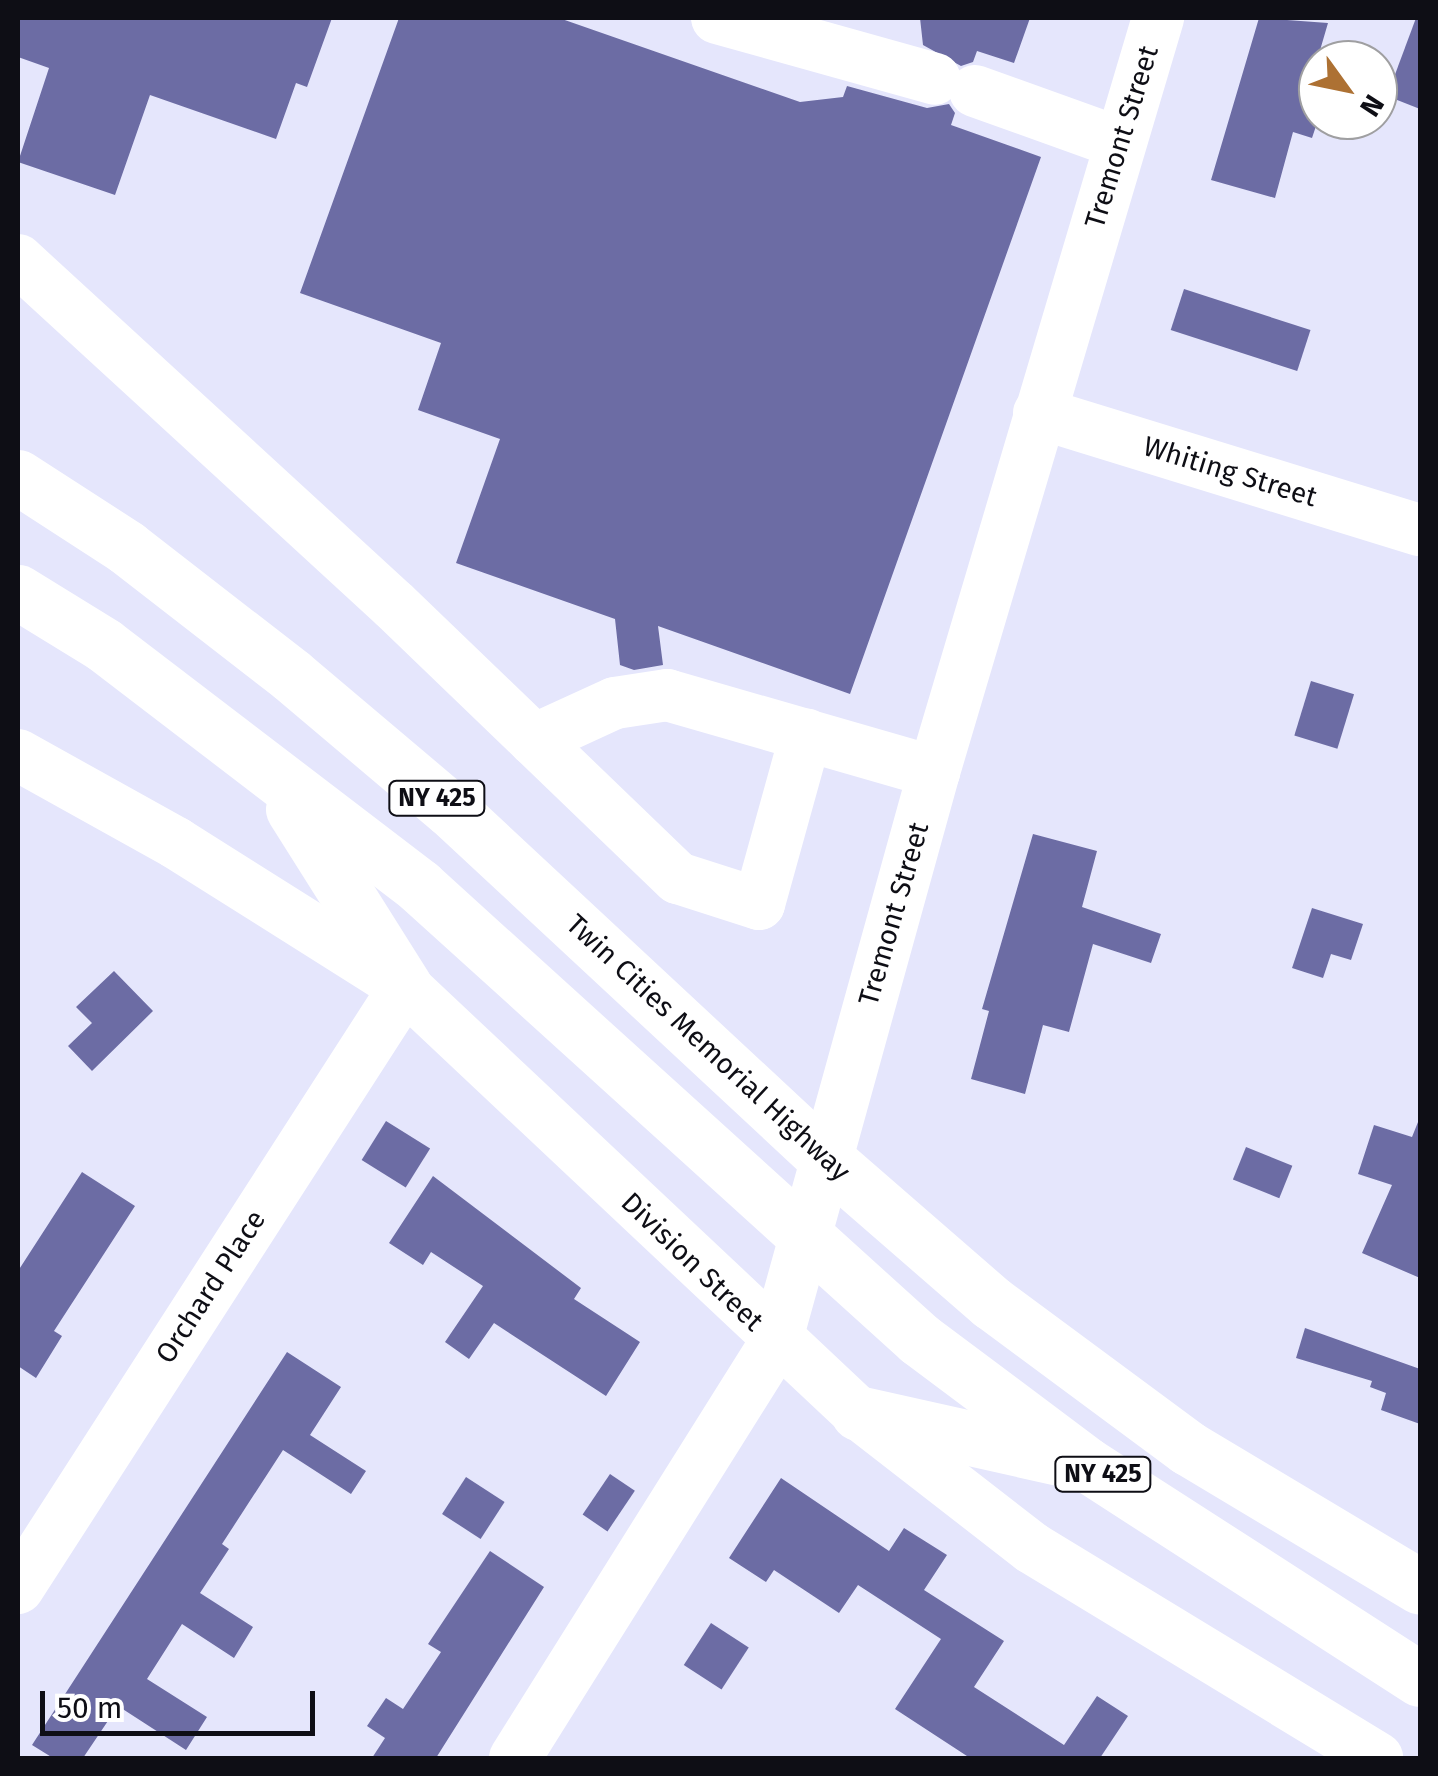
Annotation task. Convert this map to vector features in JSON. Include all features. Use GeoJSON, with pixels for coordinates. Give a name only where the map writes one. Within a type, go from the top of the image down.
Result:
{"type":"FeatureCollection","features":[{"type":"Feature","properties":{"kind":"main road","name":"Twin Cities Memorial Highway"},"geometry":{"type":"LineString","coordinates":[[18,477],[126,548],[292,675],[451,810],[825,1158],[992,1303],[1188,1448],[1420,1588]]}},
{"type":"Feature","properties":{"kind":"main road","name":"NY 425"},"geometry":{"type":"LineString","coordinates":[[18,592],[104,645],[419,886],[806,1241],[919,1338],[1086,1464],[1420,1679]]}},
{"type":"Feature","properties":{"kind":"main road"},"geometry":{"type":"LineString","coordinates":[[260,762],[405,987]]}},
{"type":"Feature","properties":{"kind":"main road"},"geometry":{"type":"LineString","coordinates":[[858,1413],[1086,1464]]}},
{"type":"Feature","properties":{"kind":"street"},"geometry":{"type":"LineString","coordinates":[[718,18],[955,85],[1120,143]]}},
{"type":"Feature","properties":{"kind":"street","name":"Tremont Street"},"geometry":{"type":"LineString","coordinates":[[515,1758],[776,1342],[934,772],[1158,18]]}},
{"type":"Feature","properties":{"kind":"street"},"geometry":{"type":"LineString","coordinates":[[18,260],[678,878],[760,904],[806,734]]}},
{"type":"Feature","properties":{"kind":"street","name":"Whiting Street"},"geometry":{"type":"LineString","coordinates":[[1039,414],[1420,530]]}},
{"type":"Feature","properties":{"kind":"street"},"geometry":{"type":"LineString","coordinates":[[534,740],[614,703],[667,695],[934,772]]}},
{"type":"Feature","properties":{"kind":"street","name":"Division Street"},"geometry":{"type":"LineString","coordinates":[[18,755],[176,843],[405,987],[776,1342],[858,1413],[1032,1548],[1377,1758]]}},
{"type":"Feature","properties":{"kind":"street","name":"Orchard Place"},"geometry":{"type":"LineString","coordinates":[[18,1588],[405,987]]}},
{"type":"Feature","properties":{"kind":"building"},"geometry":{"type":"Polygon","coordinates":[[[18,18],[332,18],[307,87],[296,83],[276,139],[150,95],[115,195],[18,162],[49,68],[18,57],[18,18]]]}},
{"type":"Feature","properties":{"kind":"building"},"geometry":{"type":"Polygon","coordinates":[[[399,18],[559,18],[800,102],[843,97],[847,86],[927,108],[949,104],[955,113],[951,125],[1041,157],[850,694],[658,626],[663,665],[634,670],[620,665],[615,619],[456,563],[500,439],[418,410],[441,343],[300,293],[399,18]]]}},
{"type":"Feature","properties":{"kind":"building"},"geometry":{"type":"Polygon","coordinates":[[[920,18],[1030,18],[1014,63],[977,51],[973,62],[961,66],[923,45],[920,18]]]}},
{"type":"Feature","properties":{"kind":"building"},"geometry":{"type":"Polygon","coordinates":[[[1259,18],[1328,23],[1323,40],[1298,40],[1298,134],[1293,132],[1275,198],[1211,180],[1259,18]]]}},
{"type":"Feature","properties":{"kind":"building"},"geometry":{"type":"Polygon","coordinates":[[[1416,18],[1420,18],[1420,109],[1398,100],[1398,66],[1416,18]]]}},
{"type":"Feature","properties":{"kind":"building"},"geometry":{"type":"Polygon","coordinates":[[[1184,289],[1310,330],[1297,371],[1171,330],[1184,289]]]}},
{"type":"Feature","properties":{"kind":"building"},"geometry":{"type":"Polygon","coordinates":[[[1311,681],[1354,694],[1337,749],[1294,736],[1311,681]]]}},
{"type":"Feature","properties":{"kind":"building"},"geometry":{"type":"Polygon","coordinates":[[[1033,834],[1097,851],[1082,907],[1161,934],[1151,963],[1093,944],[1069,1032],[1043,1025],[1025,1094],[971,1079],[989,1011],[982,1009],[1033,834]]]}},
{"type":"Feature","properties":{"kind":"building"},"geometry":{"type":"Polygon","coordinates":[[[1312,908],[1363,924],[1351,960],[1331,954],[1323,978],[1292,968],[1312,908]]]}},
{"type":"Feature","properties":{"kind":"building"},"geometry":{"type":"Polygon","coordinates":[[[114,971],[153,1011],[92,1071],[68,1046],[92,1023],[76,1007],[114,971]]]}},
{"type":"Feature","properties":{"kind":"building"},"geometry":{"type":"Polygon","coordinates":[[[1420,1117],[1420,1278],[1362,1253],[1392,1185],[1358,1174],[1374,1125],[1412,1137],[1420,1117]]]}},
{"type":"Feature","properties":{"kind":"building"},"geometry":{"type":"Polygon","coordinates":[[[386,1121],[430,1149],[406,1188],[362,1160],[386,1121]]]}},
{"type":"Feature","properties":{"kind":"building"},"geometry":{"type":"Polygon","coordinates":[[[1246,1147],[1292,1166],[1279,1198],[1233,1179],[1246,1147]]]}},
{"type":"Feature","properties":{"kind":"building"},"geometry":{"type":"Polygon","coordinates":[[[82,1172],[135,1206],[54,1331],[62,1336],[36,1378],[18,1366],[18,1271],[82,1172]]]}},
{"type":"Feature","properties":{"kind":"building"},"geometry":{"type":"Polygon","coordinates":[[[433,1176],[581,1288],[574,1299],[640,1342],[606,1396],[494,1323],[469,1359],[445,1342],[483,1286],[431,1252],[423,1265],[389,1243],[433,1176]]]}},
{"type":"Feature","properties":{"kind":"building"},"geometry":{"type":"Polygon","coordinates":[[[1305,1328],[1420,1369],[1420,1424],[1381,1410],[1386,1393],[1370,1387],[1372,1381],[1296,1358],[1305,1328]]]}},
{"type":"Feature","properties":{"kind":"building"},"geometry":{"type":"Polygon","coordinates":[[[287,1352],[341,1387],[310,1435],[366,1471],[351,1494],[283,1450],[222,1544],[229,1549],[200,1593],[253,1627],[234,1658],[182,1624],[147,1679],[207,1717],[186,1750],[118,1706],[83,1758],[53,1758],[32,1745],[287,1352]]]}},
{"type":"Feature","properties":{"kind":"building"},"geometry":{"type":"Polygon","coordinates":[[[610,1474],[635,1491],[607,1531],[583,1515],[610,1474]]]}},
{"type":"Feature","properties":{"kind":"building"},"geometry":{"type":"Polygon","coordinates":[[[466,1477],[505,1502],[481,1539],[442,1514],[466,1477]]]}},
{"type":"Feature","properties":{"kind":"building"},"geometry":{"type":"Polygon","coordinates":[[[781,1478],[889,1551],[904,1528],[947,1555],[924,1590],[1004,1641],[974,1687],[1064,1745],[1097,1696],[1128,1716],[1100,1758],[970,1758],[895,1709],[941,1639],[858,1585],[839,1613],[774,1570],[766,1582],[729,1558],[781,1478]]]}},
{"type":"Feature","properties":{"kind":"building"},"geometry":{"type":"Polygon","coordinates":[[[490,1551],[544,1587],[436,1758],[372,1758],[385,1738],[367,1726],[386,1698],[403,1709],[441,1652],[428,1644],[490,1551]]]}},
{"type":"Feature","properties":{"kind":"building"},"geometry":{"type":"Polygon","coordinates":[[[711,1623],[749,1648],[722,1689],[684,1665],[711,1623]]]}}]}
